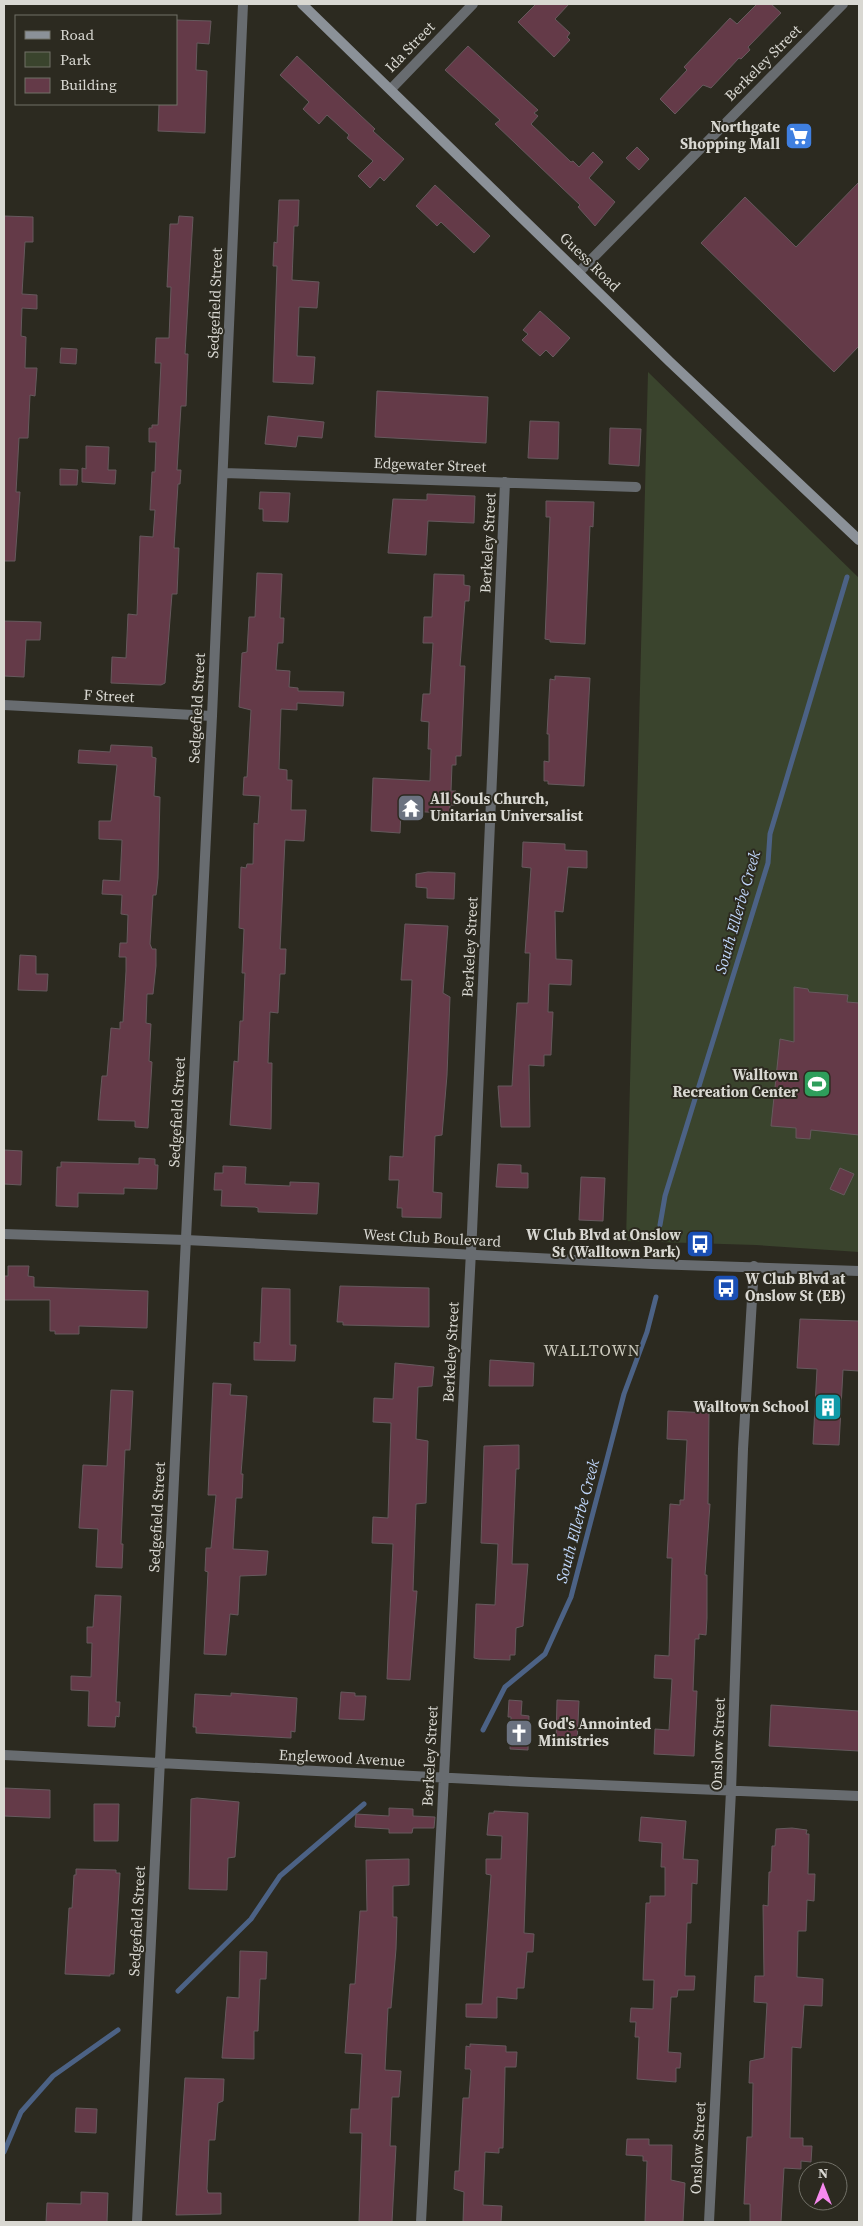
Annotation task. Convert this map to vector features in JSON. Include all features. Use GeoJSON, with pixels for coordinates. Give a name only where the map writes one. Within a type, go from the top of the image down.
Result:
{"type":"FeatureCollection","features":[{"type":"Feature","properties":{"kind":"main road","name":"Guess Road"},"geometry":{"type":"LineString","coordinates":[[302,4],[670,362],[859,540]]}},
{"type":"Feature","properties":{"kind":"street","name":"Sedgefield Street"},"geometry":{"type":"LineString","coordinates":[[137,2222],[212,716],[243,4]]}},
{"type":"Feature","properties":{"kind":"street","name":"Ida Street"},"geometry":{"type":"LineString","coordinates":[[391,90],[473,4]]}},
{"type":"Feature","properties":{"kind":"street","name":"Berkeley Street"},"geometry":{"type":"LineString","coordinates":[[579,272],[843,4]]}},
{"type":"Feature","properties":{"kind":"street","name":"Edgewater Street"},"geometry":{"type":"LineString","coordinates":[[223,473],[636,487]]}},
{"type":"Feature","properties":{"kind":"street","name":"Berkeley Street"},"geometry":{"type":"LineString","coordinates":[[422,2222],[471,1255],[506,482]]}},
{"type":"Feature","properties":{"kind":"street","name":"F Street"},"geometry":{"type":"LineString","coordinates":[[4,706],[212,716]]}},
{"type":"Feature","properties":{"kind":"street","name":"West Club Boulevard"},"geometry":{"type":"LineString","coordinates":[[4,1234],[186,1240],[471,1255],[859,1271]]}},
{"type":"Feature","properties":{"kind":"street","name":"Onslow Street"},"geometry":{"type":"LineString","coordinates":[[709,2222],[731,1791],[743,1449],[754,1266]]}},
{"type":"Feature","properties":{"kind":"street","name":"Englewood Avenue"},"geometry":{"type":"LineString","coordinates":[[4,1755],[444,1778],[859,1796]]}},
{"type":"Feature","properties":{"kind":"green space"},"geometry":{"type":"Polygon","coordinates":[[[648,372],[859,578],[859,1252],[756,1245],[626,1241],[648,372]]]}},
{"type":"Feature","properties":{"kind":"building"},"geometry":{"type":"Polygon","coordinates":[[[536,4],[569,4],[555,19],[570,33],[567,37],[570,40],[554,57],[518,22],[536,4]]]}},
{"type":"Feature","properties":{"kind":"building"},"geometry":{"type":"Polygon","coordinates":[[[757,4],[771,4],[781,13],[748,47],[750,50],[741,59],[739,58],[711,88],[703,85],[675,114],[660,99],[687,70],[684,67],[730,18],[737,24],[757,4]]]}},
{"type":"Feature","properties":{"kind":"building"},"geometry":{"type":"Polygon","coordinates":[[[178,20],[211,21],[209,44],[197,43],[196,70],[207,71],[205,133],[158,131],[159,105],[178,105],[178,20]]]}},
{"type":"Feature","properties":{"kind":"building"},"geometry":{"type":"Polygon","coordinates":[[[468,46],[538,110],[534,113],[538,116],[531,124],[571,162],[573,161],[579,167],[593,152],[603,162],[589,178],[615,202],[595,226],[578,207],[580,205],[495,124],[500,120],[445,70],[468,46]]]}},
{"type":"Feature","properties":{"kind":"building"},"geometry":{"type":"Polygon","coordinates":[[[297,56],[375,129],[373,131],[404,159],[384,181],[380,177],[370,188],[358,176],[373,161],[347,138],[349,135],[327,115],[319,124],[303,109],[309,102],[280,75],[297,56]]]}},
{"type":"Feature","properties":{"kind":"building"},"geometry":{"type":"Polygon","coordinates":[[[637,147],[649,159],[639,170],[626,158],[637,147]]]}},
{"type":"Feature","properties":{"kind":"building"},"geometry":{"type":"Polygon","coordinates":[[[859,182],[859,346],[834,372],[701,243],[745,197],[796,247],[859,182]]]}},
{"type":"Feature","properties":{"kind":"building"},"geometry":{"type":"Polygon","coordinates":[[[435,185],[490,236],[474,253],[441,222],[437,226],[416,206],[435,185]]]}},
{"type":"Feature","properties":{"kind":"building"},"geometry":{"type":"Polygon","coordinates":[[[279,200],[299,200],[298,226],[294,226],[292,280],[319,282],[317,308],[299,307],[297,356],[315,357],[313,384],[273,382],[277,266],[273,266],[274,242],[277,243],[279,200]]]}},
{"type":"Feature","properties":{"kind":"building"},"geometry":{"type":"Polygon","coordinates":[[[4,216],[33,217],[33,242],[25,242],[22,294],[37,295],[37,309],[22,308],[21,336],[26,337],[25,368],[37,368],[35,396],[30,395],[28,438],[19,438],[16,492],[20,492],[15,561],[4,561],[4,216]]]}},
{"type":"Feature","properties":{"kind":"building"},"geometry":{"type":"Polygon","coordinates":[[[179,216],[193,217],[185,354],[188,354],[186,406],[181,406],[177,470],[181,470],[180,484],[178,484],[174,548],[179,548],[177,594],[172,594],[165,683],[161,685],[111,683],[112,657],[126,658],[128,614],[137,615],[140,536],[153,537],[155,510],[150,510],[152,472],[155,472],[156,442],[149,442],[149,428],[152,428],[152,425],[158,425],[161,363],[155,363],[156,338],[169,338],[171,287],[167,287],[170,224],[178,224],[179,216]]]}},
{"type":"Feature","properties":{"kind":"building"},"geometry":{"type":"Polygon","coordinates":[[[540,311],[570,338],[553,357],[546,350],[540,356],[522,340],[528,334],[523,330],[540,311]]]}},
{"type":"Feature","properties":{"kind":"building"},"geometry":{"type":"Polygon","coordinates":[[[61,348],[77,349],[76,364],[60,363],[61,348]]]}},
{"type":"Feature","properties":{"kind":"building"},"geometry":{"type":"Polygon","coordinates":[[[377,391],[488,397],[486,443],[375,437],[377,391]]]}},
{"type":"Feature","properties":{"kind":"building"},"geometry":{"type":"Polygon","coordinates":[[[268,416],[324,422],[322,438],[298,436],[296,447],[265,444],[268,416]]]}},
{"type":"Feature","properties":{"kind":"building"},"geometry":{"type":"Polygon","coordinates":[[[530,421],[559,422],[558,459],[528,458],[530,421]]]}},
{"type":"Feature","properties":{"kind":"building"},"geometry":{"type":"Polygon","coordinates":[[[610,428],[641,429],[639,466],[609,464],[610,428]]]}},
{"type":"Feature","properties":{"kind":"building"},"geometry":{"type":"Polygon","coordinates":[[[86,446],[109,447],[108,470],[116,470],[115,484],[82,482],[82,468],[86,469],[86,446]]]}},
{"type":"Feature","properties":{"kind":"building"},"geometry":{"type":"Polygon","coordinates":[[[60,469],[78,470],[77,485],[60,485],[60,469]]]}},
{"type":"Feature","properties":{"kind":"building"},"geometry":{"type":"Polygon","coordinates":[[[260,492],[290,493],[288,522],[263,521],[263,509],[259,509],[260,492]]]}},
{"type":"Feature","properties":{"kind":"building"},"geometry":{"type":"Polygon","coordinates":[[[427,494],[475,496],[474,523],[428,521],[426,555],[388,553],[393,499],[427,500],[427,494]]]}},
{"type":"Feature","properties":{"kind":"building"},"geometry":{"type":"Polygon","coordinates":[[[546,501],[594,502],[593,527],[590,526],[585,644],[550,642],[550,640],[545,639],[550,517],[546,517],[546,501]]]}},
{"type":"Feature","properties":{"kind":"building"},"geometry":{"type":"Polygon","coordinates":[[[257,573],[282,574],[280,618],[284,618],[283,643],[278,643],[276,670],[290,671],[289,687],[298,688],[298,691],[344,692],[343,706],[297,703],[297,710],[281,709],[279,769],[287,770],[287,780],[292,780],[291,810],[306,810],[304,841],[285,840],[280,949],[286,949],[285,974],[280,974],[278,1013],[270,1012],[268,1063],[272,1063],[271,1129],[230,1125],[234,1061],[238,1062],[240,1021],[243,1021],[245,973],[242,973],[244,929],[239,928],[241,867],[246,868],[247,864],[253,864],[254,823],[258,824],[260,796],[243,795],[244,777],[247,777],[251,710],[239,707],[242,653],[247,652],[249,617],[255,617],[257,573]]]}},
{"type":"Feature","properties":{"kind":"building"},"geometry":{"type":"Polygon","coordinates":[[[434,574],[464,575],[464,585],[470,586],[469,601],[465,601],[460,666],[465,666],[461,756],[456,756],[456,765],[452,765],[451,791],[456,791],[456,805],[450,805],[450,813],[401,811],[400,833],[371,831],[373,778],[430,781],[431,749],[428,749],[429,722],[421,721],[423,694],[430,694],[433,643],[423,643],[424,617],[432,617],[434,574]]]}},
{"type":"Feature","properties":{"kind":"building"},"geometry":{"type":"Polygon","coordinates":[[[4,621],[41,622],[40,640],[26,640],[24,677],[4,676],[4,621]]]}},
{"type":"Feature","properties":{"kind":"building"},"geometry":{"type":"Polygon","coordinates":[[[555,676],[590,678],[584,786],[548,784],[548,781],[544,781],[544,761],[549,762],[549,734],[547,734],[550,679],[555,680],[555,676]]]}},
{"type":"Feature","properties":{"kind":"building"},"geometry":{"type":"Polygon","coordinates":[[[111,745],[152,747],[152,757],[156,758],[154,796],[160,797],[158,878],[156,895],[153,895],[150,944],[152,949],[156,949],[156,966],[153,994],[147,994],[146,1023],[151,1024],[149,1061],[152,1062],[148,1128],[135,1127],[135,1121],[98,1120],[102,1076],[107,1076],[111,1028],[120,1029],[120,1022],[123,1022],[126,957],[119,957],[120,943],[127,943],[128,915],[121,914],[122,895],[102,894],[103,880],[120,881],[122,840],[99,839],[99,821],[111,821],[117,765],[78,763],[79,750],[110,752],[111,745]]]}},
{"type":"Feature","properties":{"kind":"building"},"geometry":{"type":"Polygon","coordinates":[[[523,842],[565,844],[565,850],[587,851],[587,868],[568,867],[563,912],[555,911],[556,959],[572,960],[571,985],[549,984],[548,1012],[553,1012],[551,1055],[544,1055],[544,1066],[529,1065],[530,1127],[501,1127],[498,1086],[512,1086],[517,1003],[528,1003],[530,953],[525,953],[531,868],[522,867],[523,842]]]}},
{"type":"Feature","properties":{"kind":"building"},"geometry":{"type":"Polygon","coordinates":[[[428,872],[455,873],[454,899],[427,898],[427,888],[416,887],[416,874],[428,872]]]}},
{"type":"Feature","properties":{"kind":"building"},"geometry":{"type":"Polygon","coordinates":[[[405,924],[448,926],[443,993],[450,997],[447,1075],[442,1135],[435,1136],[433,1192],[442,1193],[441,1218],[402,1217],[402,1208],[397,1208],[399,1180],[389,1180],[390,1156],[403,1157],[412,980],[401,980],[405,924]]]}},
{"type":"Feature","properties":{"kind":"building"},"geometry":{"type":"Polygon","coordinates":[[[20,955],[36,956],[36,974],[48,974],[47,991],[18,990],[20,955]]]}},
{"type":"Feature","properties":{"kind":"building","name":"Walltown Recreation Center"},"geometry":{"type":"Polygon","coordinates":[[[794,987],[808,989],[809,992],[848,995],[847,1002],[859,1003],[859,1135],[811,1130],[810,1139],[796,1138],[796,1128],[771,1126],[780,1039],[794,1042],[794,987]]]}},
{"type":"Feature","properties":{"kind":"building"},"geometry":{"type":"Polygon","coordinates":[[[4,1150],[22,1151],[21,1185],[4,1184],[4,1150]]]}},
{"type":"Feature","properties":{"kind":"building"},"geometry":{"type":"Polygon","coordinates":[[[139,1158],[155,1159],[155,1165],[158,1165],[157,1189],[124,1188],[124,1194],[78,1193],[78,1207],[56,1206],[57,1167],[61,1167],[61,1162],[139,1164],[139,1158]]]}},
{"type":"Feature","properties":{"kind":"building"},"geometry":{"type":"Polygon","coordinates":[[[498,1164],[521,1165],[521,1173],[528,1173],[528,1188],[496,1187],[498,1164]]]}},
{"type":"Feature","properties":{"kind":"building"},"geometry":{"type":"Polygon","coordinates":[[[223,1166],[246,1167],[245,1184],[290,1186],[290,1182],[319,1183],[317,1214],[258,1212],[258,1208],[255,1207],[221,1206],[222,1190],[214,1190],[215,1173],[223,1173],[223,1166]]]}},
{"type":"Feature","properties":{"kind":"building"},"geometry":{"type":"Polygon","coordinates":[[[840,1168],[854,1174],[844,1195],[830,1189],[840,1168]]]}},
{"type":"Feature","properties":{"kind":"building"},"geometry":{"type":"Polygon","coordinates":[[[581,1177],[605,1178],[603,1221],[579,1220],[581,1177]]]}},
{"type":"Feature","properties":{"kind":"building"},"geometry":{"type":"Polygon","coordinates":[[[8,1266],[29,1266],[28,1276],[34,1277],[34,1287],[148,1291],[147,1328],[79,1326],[79,1334],[55,1334],[55,1331],[50,1331],[50,1300],[4,1300],[4,1276],[8,1276],[8,1266]]]}},
{"type":"Feature","properties":{"kind":"building"},"geometry":{"type":"Polygon","coordinates":[[[340,1286],[429,1288],[429,1327],[343,1325],[343,1322],[337,1322],[340,1286]]]}},
{"type":"Feature","properties":{"kind":"building"},"geometry":{"type":"Polygon","coordinates":[[[262,1288],[290,1289],[290,1345],[296,1345],[295,1361],[254,1360],[254,1342],[260,1343],[262,1288]]]}},
{"type":"Feature","properties":{"kind":"building","name":"Walltown School"},"geometry":{"type":"Polygon","coordinates":[[[800,1319],[859,1321],[859,1371],[843,1370],[839,1445],[813,1444],[817,1369],[797,1368],[800,1319]]]}},
{"type":"Feature","properties":{"kind":"building"},"geometry":{"type":"Polygon","coordinates":[[[490,1360],[534,1363],[533,1386],[489,1386],[490,1360]]]}},
{"type":"Feature","properties":{"kind":"building"},"geometry":{"type":"Polygon","coordinates":[[[395,1363],[434,1367],[432,1386],[418,1387],[416,1439],[428,1441],[426,1503],[416,1504],[413,1591],[417,1591],[410,1680],[387,1679],[393,1544],[372,1543],[373,1517],[388,1518],[391,1423],[373,1422],[374,1398],[393,1399],[395,1363]]]}},
{"type":"Feature","properties":{"kind":"building"},"geometry":{"type":"Polygon","coordinates":[[[213,1383],[231,1384],[230,1395],[247,1396],[241,1474],[243,1474],[242,1498],[236,1498],[233,1549],[268,1551],[266,1575],[240,1576],[238,1615],[230,1614],[226,1655],[204,1654],[208,1572],[205,1571],[206,1548],[211,1548],[216,1495],[208,1495],[213,1383]]]}},
{"type":"Feature","properties":{"kind":"building"},"geometry":{"type":"Polygon","coordinates":[[[111,1390],[133,1391],[130,1450],[125,1450],[121,1544],[123,1544],[122,1568],[96,1567],[98,1529],[79,1528],[83,1465],[107,1466],[111,1390]]]}},
{"type":"Feature","properties":{"kind":"building"},"geometry":{"type":"Polygon","coordinates":[[[668,1411],[709,1413],[708,1504],[710,1504],[705,1575],[707,1575],[707,1618],[706,1635],[699,1634],[699,1639],[695,1639],[693,1691],[697,1691],[694,1756],[654,1754],[655,1729],[669,1730],[672,1679],[654,1678],[655,1655],[669,1656],[672,1558],[667,1558],[670,1504],[680,1505],[680,1500],[684,1500],[687,1440],[667,1439],[668,1411]]]}},
{"type":"Feature","properties":{"kind":"building"},"geometry":{"type":"Polygon","coordinates":[[[519,1445],[519,1469],[516,1469],[512,1564],[528,1564],[523,1626],[516,1628],[515,1655],[510,1655],[510,1660],[479,1659],[474,1658],[476,1604],[495,1605],[498,1544],[481,1543],[484,1446],[519,1445]]]}},
{"type":"Feature","properties":{"kind":"building"},"geometry":{"type":"Polygon","coordinates":[[[95,1595],[121,1596],[116,1702],[120,1702],[119,1717],[116,1716],[115,1727],[88,1726],[89,1691],[71,1690],[71,1676],[91,1677],[92,1643],[87,1643],[87,1627],[93,1627],[95,1595]]]}},
{"type":"Feature","properties":{"kind":"building"},"geometry":{"type":"Polygon","coordinates":[[[341,1692],[355,1693],[355,1696],[366,1696],[364,1720],[339,1719],[341,1692]]]}},
{"type":"Feature","properties":{"kind":"building"},"geometry":{"type":"Polygon","coordinates":[[[231,1693],[297,1698],[295,1732],[291,1731],[291,1738],[196,1733],[196,1727],[193,1727],[195,1694],[231,1696],[231,1693]]]}},
{"type":"Feature","properties":{"kind":"building","name":"God's Annointed Ministries"},"geometry":{"type":"Polygon","coordinates":[[[509,1700],[522,1701],[521,1715],[529,1716],[528,1750],[510,1749],[511,1717],[508,1717],[509,1700]]]}},
{"type":"Feature","properties":{"kind":"building"},"geometry":{"type":"Polygon","coordinates":[[[557,1700],[579,1701],[577,1744],[556,1743],[557,1700]]]}},
{"type":"Feature","properties":{"kind":"building"},"geometry":{"type":"Polygon","coordinates":[[[771,1705],[859,1711],[859,1751],[769,1746],[771,1705]]]}},
{"type":"Feature","properties":{"kind":"building"},"geometry":{"type":"Polygon","coordinates":[[[4,1788],[50,1790],[50,1818],[4,1816],[4,1788]]]}},
{"type":"Feature","properties":{"kind":"building"},"geometry":{"type":"Polygon","coordinates":[[[191,1799],[239,1802],[235,1857],[228,1858],[227,1890],[189,1889],[191,1799]]]}},
{"type":"Feature","properties":{"kind":"building"},"geometry":{"type":"Polygon","coordinates":[[[94,1804],[119,1804],[118,1841],[94,1841],[94,1804]]]}},
{"type":"Feature","properties":{"kind":"building"},"geometry":{"type":"Polygon","coordinates":[[[389,1808],[413,1809],[413,1816],[435,1817],[434,1828],[413,1828],[412,1833],[389,1833],[389,1829],[355,1827],[356,1814],[389,1816],[389,1808]]]}},
{"type":"Feature","properties":{"kind":"building"},"geometry":{"type":"Polygon","coordinates":[[[494,1811],[528,1813],[524,1933],[534,1934],[533,1952],[527,1952],[524,1988],[517,1988],[517,1999],[497,1997],[497,2018],[466,2017],[466,2004],[482,2004],[491,1875],[486,1874],[486,1859],[501,1859],[502,1836],[487,1835],[489,1813],[494,1813],[494,1811]]]}},
{"type":"Feature","properties":{"kind":"building"},"geometry":{"type":"Polygon","coordinates":[[[641,1817],[686,1821],[683,1859],[698,1860],[697,1884],[692,1883],[691,1923],[687,1923],[685,1976],[695,1976],[694,1990],[678,1990],[677,1997],[671,1997],[668,2052],[681,2053],[680,2068],[676,2068],[676,2082],[637,2079],[639,2037],[635,2037],[636,2022],[630,2022],[631,2008],[653,2009],[654,1980],[643,1980],[646,1903],[650,1903],[650,1896],[665,1896],[665,1867],[661,1867],[662,1843],[639,1841],[641,1817]]]}},
{"type":"Feature","properties":{"kind":"building"},"geometry":{"type":"Polygon","coordinates":[[[792,1828],[807,1830],[806,1834],[809,1834],[808,1874],[815,1874],[814,1901],[807,1900],[806,1931],[798,1931],[797,1977],[823,1979],[822,2006],[804,2005],[801,2048],[792,2047],[790,2138],[803,2138],[803,2146],[812,2146],[811,2161],[798,2161],[798,2169],[784,2168],[781,2222],[750,2222],[750,2204],[744,2204],[747,2137],[752,2137],[753,2083],[749,2083],[750,2061],[764,2058],[767,2003],[754,2002],[755,1976],[764,1976],[763,1905],[768,1906],[769,1872],[771,1872],[772,1846],[775,1846],[776,1829],[792,1828]]]}},
{"type":"Feature","properties":{"kind":"building"},"geometry":{"type":"Polygon","coordinates":[[[409,1859],[409,1885],[393,1886],[393,1917],[397,1917],[396,1949],[391,2008],[388,2008],[385,2070],[401,2071],[399,2097],[392,2097],[390,2146],[396,2146],[392,2222],[359,2222],[362,2133],[350,2133],[351,2109],[359,2109],[362,2054],[345,2053],[350,1984],[355,1984],[360,1911],[367,1911],[366,1860],[409,1859]]]}},
{"type":"Feature","properties":{"kind":"building"},"geometry":{"type":"Polygon","coordinates":[[[76,1869],[116,1870],[116,1873],[120,1873],[114,1974],[110,1974],[110,1976],[65,1974],[69,1908],[72,1908],[76,1869]]]}},
{"type":"Feature","properties":{"kind":"building"},"geometry":{"type":"Polygon","coordinates":[[[240,1951],[267,1952],[266,1979],[260,1979],[258,2031],[254,2031],[254,2059],[222,2058],[227,1997],[239,1998],[240,1951]]]}},
{"type":"Feature","properties":{"kind":"building"},"geometry":{"type":"Polygon","coordinates":[[[470,2044],[506,2046],[506,2052],[517,2052],[516,2067],[505,2067],[503,2148],[499,2148],[499,2153],[485,2152],[483,2205],[502,2206],[501,2222],[463,2222],[464,2192],[454,2189],[455,2171],[459,2171],[463,2098],[469,2098],[471,2071],[470,2069],[465,2069],[466,2046],[470,2047],[470,2044]]]}},
{"type":"Feature","properties":{"kind":"building"},"geometry":{"type":"Polygon","coordinates":[[[185,2078],[224,2079],[223,2101],[218,2103],[215,2140],[209,2140],[207,2189],[208,2193],[221,2193],[221,2214],[176,2215],[185,2078]]]}},
{"type":"Feature","properties":{"kind":"building"},"geometry":{"type":"Polygon","coordinates":[[[76,2108],[97,2109],[96,2133],[75,2132],[76,2108]]]}},
{"type":"Feature","properties":{"kind":"building"},"geometry":{"type":"Polygon","coordinates":[[[627,2139],[649,2139],[649,2145],[672,2145],[671,2180],[685,2183],[683,2222],[645,2222],[647,2161],[643,2161],[643,2156],[626,2155],[627,2139]]]}},
{"type":"Feature","properties":{"kind":"building"},"geometry":{"type":"Polygon","coordinates":[[[81,2192],[108,2193],[107,2222],[46,2222],[47,2203],[81,2204],[81,2192]]]}},
{"type":"Feature","properties":{"kind":"waterway","name":"South Ellerbe Creek"},"geometry":{"type":"LineString","coordinates":[[660,1225],[665,1196],[768,863],[770,834],[847,577]]}},
{"type":"Feature","properties":{"kind":"waterway","name":"South Ellerbe Creek"},"geometry":{"type":"LineString","coordinates":[[483,1730],[505,1687],[545,1654],[571,1597],[624,1394],[647,1332],[656,1297]]}},
{"type":"Feature","properties":{"kind":"waterway","name":"South Ellerbe Creek"},"geometry":{"type":"LineString","coordinates":[[178,1991],[251,1919],[280,1876],[364,1804]]}},
{"type":"Feature","properties":{"kind":"waterway","name":"South Ellerbe Creek"},"geometry":{"type":"LineString","coordinates":[[4,2152],[21,2112],[53,2076],[118,2030]]}},
{"type":"Feature","properties":{"kind":"place","name":"Northgate Shopping Mall"},"geometry":{"type":"Point","coordinates":[799,136]}},
{"type":"Feature","properties":{"kind":"place","name":"All Souls Church, Unitarian Universalist"},"geometry":{"type":"Point","coordinates":[411,808]}},
{"type":"Feature","properties":{"kind":"place","name":"Walltown Recreation Center"},"geometry":{"type":"Point","coordinates":[817,1084]}},
{"type":"Feature","properties":{"kind":"place","name":"W Club Blvd at Onslow St (Walltown Park)"},"geometry":{"type":"Point","coordinates":[700,1244]}},
{"type":"Feature","properties":{"kind":"place","name":"W Club Blvd at Onslow St (EB)"},"geometry":{"type":"Point","coordinates":[726,1288]}},
{"type":"Feature","properties":{"kind":"place","name":"Walltown School"},"geometry":{"type":"Point","coordinates":[828,1407]}},
{"type":"Feature","properties":{"kind":"place","name":"God's Annointed Ministries"},"geometry":{"type":"Point","coordinates":[519,1733]}},
{"type":"Feature","properties":{"kind":"district","name":"WALLTOWN"},"geometry":{"type":"Point","coordinates":[592,1350]}}]}
